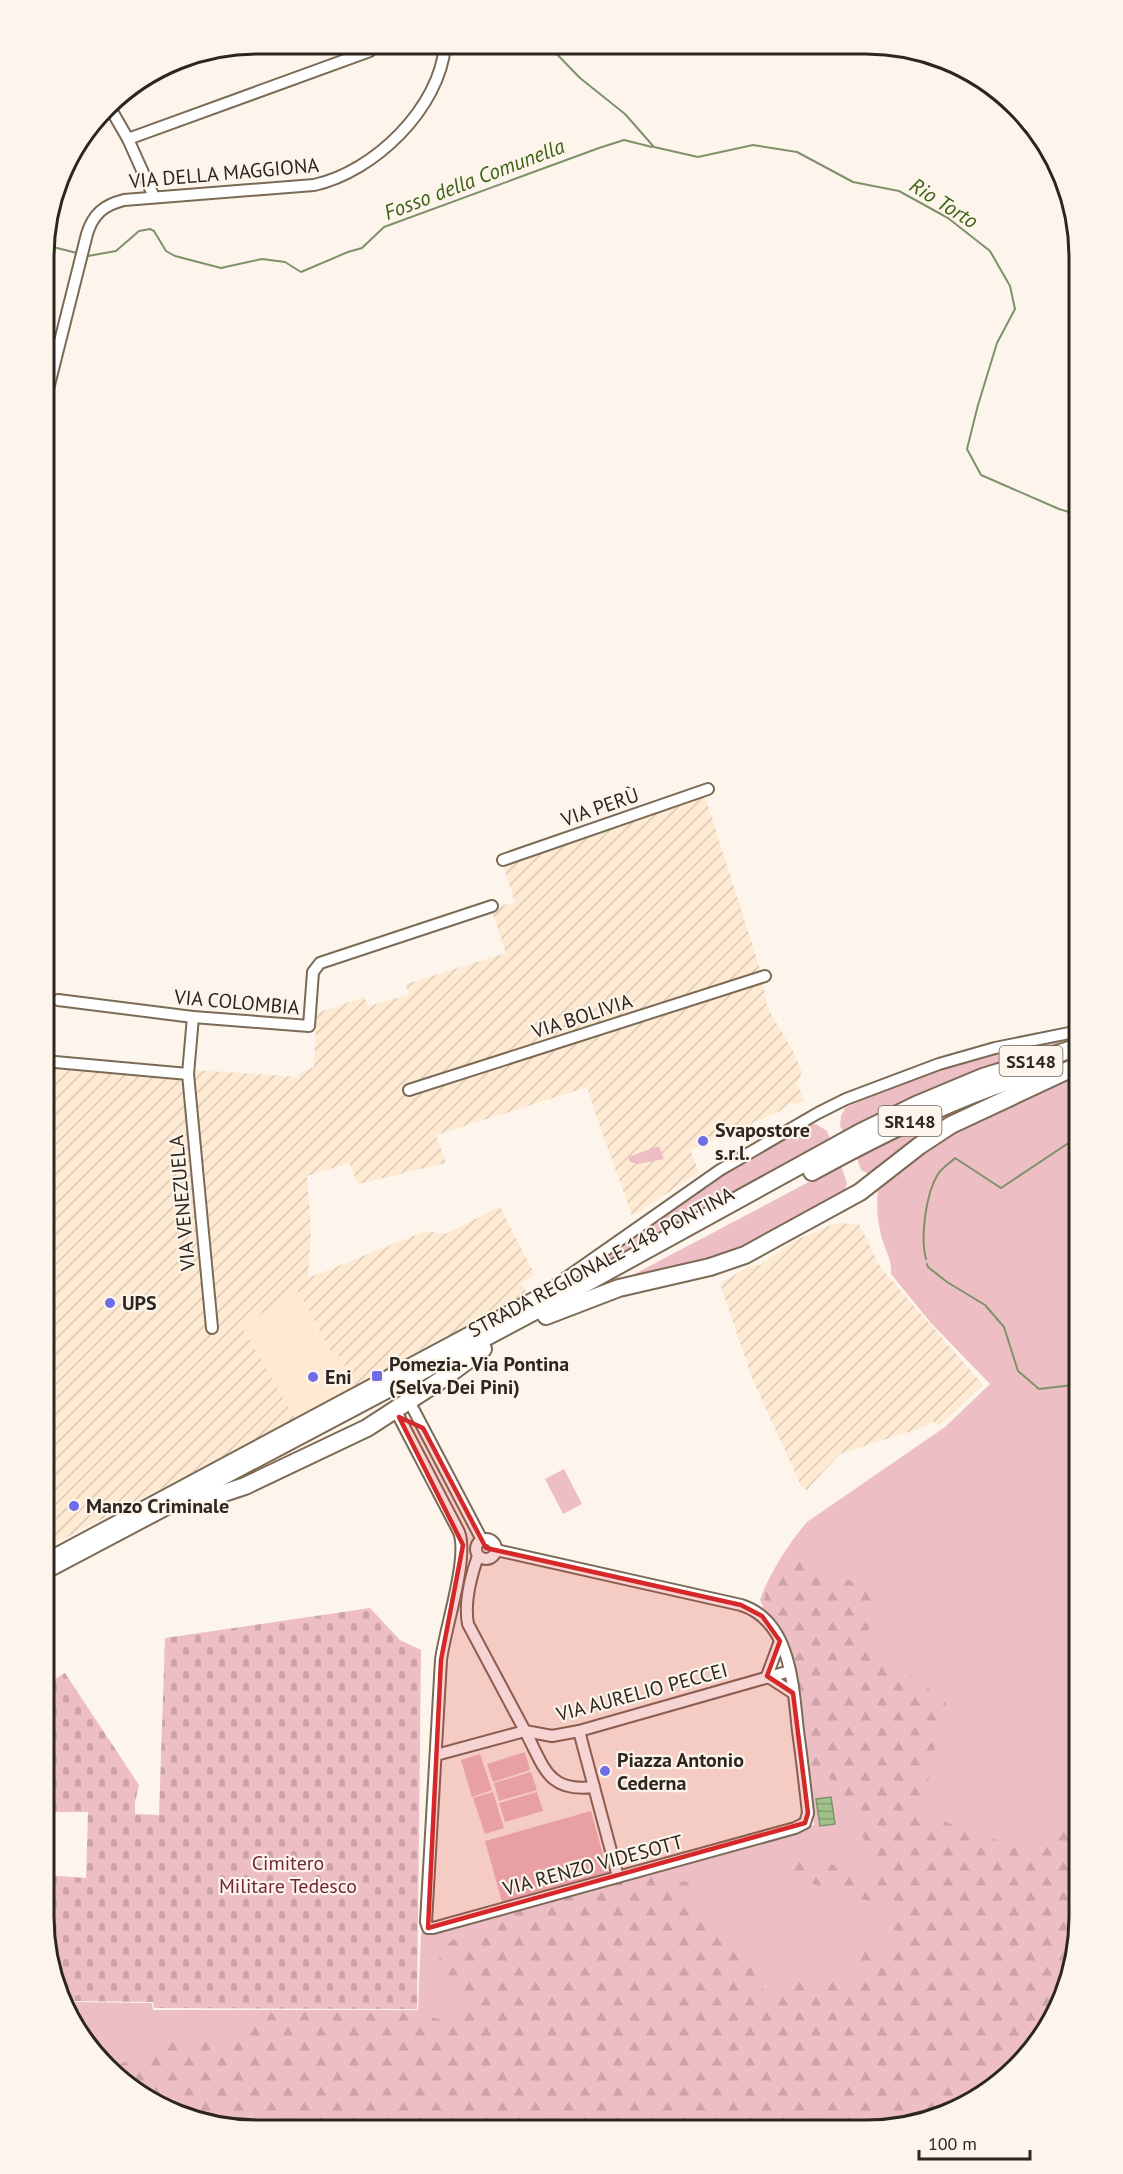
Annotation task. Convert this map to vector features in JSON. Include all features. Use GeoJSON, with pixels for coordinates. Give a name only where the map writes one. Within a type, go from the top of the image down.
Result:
{"type":"FeatureCollection","features":[{"type":"Feature","properties":{"kind":"highway","name":"SS148"},"geometry":{"type":"LineString","coordinates":[[987,1082],[1069,1051]]}},
{"type":"Feature","properties":{"kind":"highway","name":"SS148"},"geometry":{"type":"LineString","coordinates":[[987,1082],[1069,1062]]}},
{"type":"Feature","properties":{"kind":"highway"},"geometry":{"type":"LineString","coordinates":[[546,1316],[620,1288],[710,1267],[745,1255],[860,1192],[919,1146],[951,1125],[1069,1070]]}},
{"type":"Feature","properties":{"kind":"highway","name":"STRADA REGIONALE 148 PONTINA"},"geometry":{"type":"LineString","coordinates":[[54,1566],[831,1155],[933,1111],[987,1082]]}},
{"type":"Feature","properties":{"kind":"highway","name":"STRADA REGIONALE 148 PONTINA"},"geometry":{"type":"LineString","coordinates":[[54,1577],[546,1316],[831,1155]]}},
{"type":"Feature","properties":{"kind":"highway"},"geometry":{"type":"LineString","coordinates":[[194,1503],[255,1481],[396,1414],[409,1401],[483,1349]]}},
{"type":"Feature","properties":{"kind":"street"},"geometry":{"type":"LineString","coordinates":[[128,139],[362,54]]}},
{"type":"Feature","properties":{"kind":"street","name":"VIA DELLA MAGGIONA"},"geometry":{"type":"LineString","coordinates":[[54,365],[87,234],[94,216],[101,209],[124,200],[314,185],[343,177],[376,155],[409,124],[435,81],[444,54]]}},
{"type":"Feature","properties":{"kind":"street"},"geometry":{"type":"LineString","coordinates":[[113,113],[128,139],[154,197]]}},
{"type":"Feature","properties":{"kind":"street","name":"VIA PERÙ"},"geometry":{"type":"LineString","coordinates":[[503,860],[708,789]]}},
{"type":"Feature","properties":{"kind":"street","name":"VIA COLOMBIA"},"geometry":{"type":"LineString","coordinates":[[58,1000],[193,1017],[309,1026],[313,972],[320,963],[492,906]]}},
{"type":"Feature","properties":{"kind":"street","name":"VIA BOLIVIA"},"geometry":{"type":"LineString","coordinates":[[409,1090],[765,976]]}},
{"type":"Feature","properties":{"kind":"street","name":"VIA VENEZUELA"},"geometry":{"type":"LineString","coordinates":[[193,1017],[188,1074],[212,1328]]}},
{"type":"Feature","properties":{"kind":"street"},"geometry":{"type":"LineString","coordinates":[[54,1555],[550,1289],[720,1170],[826,1109],[906,1075],[949,1061],[1001,1047],[1069,1033]]}},
{"type":"Feature","properties":{"kind":"street"},"geometry":{"type":"LineString","coordinates":[[54,1062],[188,1074]]}},
{"type":"Feature","properties":{"kind":"street","name":"VIA RENZO VIDESOTT"},"geometry":{"type":"LineString","coordinates":[[396,1414],[459,1532],[463,1545],[442,1654],[426,1922],[428,1928],[795,1828],[805,1823],[808,1814],[790,1671],[780,1641],[762,1616],[745,1606],[496,1550],[493,1542],[487,1539],[482,1540],[409,1401]]}},
{"type":"Feature","properties":{"kind":"street"},"geometry":{"type":"LineString","coordinates":[[396,1414],[414,1421],[423,1428]]}},
{"type":"Feature","properties":{"kind":"street"},"geometry":{"type":"LineString","coordinates":[[482,1540],[477,1545],[478,1556],[472,1577],[467,1613],[468,1624],[554,1780],[570,1788],[594,1787]]}},
{"type":"Feature","properties":{"kind":"street"},"geometry":{"type":"LineString","coordinates":[[478,1556],[490,1559],[496,1550]]}},
{"type":"Feature","properties":{"kind":"street"},"geometry":{"type":"LineString","coordinates":[[780,1641],[767,1676],[793,1693]]}},
{"type":"Feature","properties":{"kind":"street","name":"VIA AURELIO PECCEI"},"geometry":{"type":"LineString","coordinates":[[525,1731],[552,1736],[579,1731],[790,1671]]}},
{"type":"Feature","properties":{"kind":"street"},"geometry":{"type":"LineString","coordinates":[[436,1755],[525,1731]]}},
{"type":"Feature","properties":{"kind":"street"},"geometry":{"type":"LineString","coordinates":[[579,1731],[618,1877]]}},
{"type":"Feature","properties":{"kind":"highlighted area"},"geometry":{"type":"Polygon","coordinates":[[[399,1417],[423,1428],[486,1548],[741,1605],[762,1616],[780,1641],[767,1676],[793,1693],[808,1813],[805,1823],[428,1928],[441,1660],[463,1545],[399,1417]]]}},
{"type":"Feature","properties":{"kind":"shaded area"},"geometry":{"type":"Polygon","coordinates":[[[704,793],[761,972],[767,1007],[793,1051],[802,1072],[797,1083],[804,1101],[790,1103],[778,1112],[690,1150],[699,1172],[632,1216],[588,1087],[436,1135],[446,1163],[358,1184],[349,1163],[307,1176],[311,1230],[308,1278],[426,1231],[445,1234],[500,1207],[535,1275],[521,1283],[529,1296],[453,1336],[443,1337],[356,1386],[339,1356],[332,1354],[297,1289],[242,1327],[294,1416],[294,1420],[54,1544],[54,1067],[182,1082],[206,1332],[218,1331],[209,1216],[207,1216],[203,1182],[193,1070],[300,1077],[300,1073],[314,1067],[316,1026],[314,1014],[364,997],[368,1006],[409,995],[406,984],[506,953],[491,909],[515,902],[503,865],[544,852],[552,845],[704,793]]]}},
{"type":"Feature","properties":{"kind":"shaded area"},"geometry":{"type":"Polygon","coordinates":[[[836,1223],[859,1224],[881,1268],[983,1385],[939,1426],[933,1421],[927,1426],[840,1454],[808,1491],[801,1486],[752,1378],[720,1284],[749,1266],[760,1265],[794,1241],[836,1223]]]}},
{"type":"Feature","properties":{"kind":"shaded area"},"geometry":{"type":"Polygon","coordinates":[[[297,1289],[332,1354],[339,1356],[356,1386],[294,1420],[294,1416],[242,1327],[297,1289]]]}},
{"type":"Feature","properties":{"kind":"shaded area"},"geometry":{"type":"Polygon","coordinates":[[[831,1797],[835,1824],[820,1826],[816,1799],[831,1797]]]}},
{"type":"Feature","properties":{"kind":"green space"},"geometry":{"type":"Polygon","coordinates":[[[1069,1038],[1069,1048],[845,1135],[840,1126],[845,1108],[855,1103],[960,1063],[993,1053],[1069,1038]]]}},
{"type":"Feature","properties":{"kind":"green space"},"geometry":{"type":"Polygon","coordinates":[[[1069,1080],[1069,1930],[1065,1957],[1054,1995],[1027,2041],[1010,2061],[979,2086],[956,2099],[919,2113],[866,2120],[257,2120],[204,2113],[179,2105],[155,2093],[123,2070],[88,2030],[73,2002],[152,2003],[153,2010],[418,2010],[421,1933],[814,1825],[795,1678],[760,1600],[780,1559],[807,1522],[945,1427],[990,1384],[931,1323],[891,1274],[890,1262],[878,1221],[879,1186],[959,1126],[1069,1080]]]}},
{"type":"Feature","properties":{"kind":"green space"},"geometry":{"type":"Polygon","coordinates":[[[1027,1081],[871,1175],[861,1170],[856,1156],[922,1122],[1027,1081]]]}},
{"type":"Feature","properties":{"kind":"green space"},"geometry":{"type":"Polygon","coordinates":[[[816,1124],[827,1131],[832,1144],[555,1292],[718,1175],[808,1125],[816,1124]]]}},
{"type":"Feature","properties":{"kind":"green space"},"geometry":{"type":"Polygon","coordinates":[[[659,1146],[664,1159],[638,1164],[630,1162],[628,1157],[659,1146]]]}},
{"type":"Feature","properties":{"kind":"green space"},"geometry":{"type":"Polygon","coordinates":[[[841,1165],[847,1184],[843,1194],[736,1253],[628,1280],[627,1278],[841,1165]]]}},
{"type":"Feature","properties":{"kind":"green space"},"geometry":{"type":"Polygon","coordinates":[[[564,1469],[582,1504],[563,1514],[545,1479],[564,1469]]]}},
{"type":"Feature","properties":{"kind":"green space"},"geometry":{"type":"Polygon","coordinates":[[[792,1549],[810,1563],[839,1577],[864,1585],[869,1594],[872,1610],[867,1649],[885,1653],[946,1703],[922,1810],[954,1826],[963,1826],[980,1833],[985,1839],[993,1838],[1013,1845],[1035,1841],[1069,1829],[1069,1930],[1065,1957],[1054,1995],[1027,2041],[1010,2061],[979,2086],[956,2099],[919,2113],[866,2120],[257,2120],[204,2113],[179,2105],[144,2086],[118,2065],[175,2041],[199,2040],[209,2043],[210,2049],[221,2055],[226,2053],[232,2043],[239,2041],[243,2023],[252,2011],[345,2011],[363,2016],[373,2012],[424,2014],[449,2023],[459,2004],[439,1960],[452,1940],[465,1935],[489,1933],[515,1908],[653,1871],[656,1886],[666,1887],[685,1881],[691,1882],[695,1889],[690,1903],[697,1908],[704,1909],[743,1946],[756,1962],[761,1973],[764,1999],[767,2000],[770,1995],[787,1991],[799,1977],[856,1986],[862,1949],[890,1952],[897,1908],[793,1878],[791,1871],[799,1857],[876,1874],[867,1845],[829,1777],[809,1773],[794,1665],[762,1610],[766,1591],[792,1549]]]}},
{"type":"Feature","properties":{"kind":"green space","name":"Cimitero Militare Tedesco"},"geometry":{"type":"Polygon","coordinates":[[[370,1608],[400,1640],[421,1650],[417,2009],[154,2008],[153,2002],[73,2001],[61,1970],[56,1943],[54,1876],[86,1878],[88,1812],[54,1812],[54,1679],[65,1673],[139,1785],[135,1814],[159,1815],[165,1638],[370,1608]]]}},
{"type":"Feature","properties":{"kind":"green space"},"geometry":{"type":"Polygon","coordinates":[[[525,1752],[530,1770],[493,1782],[487,1764],[525,1752]]]}},
{"type":"Feature","properties":{"kind":"green space"},"geometry":{"type":"Polygon","coordinates":[[[480,1754],[492,1790],[472,1797],[461,1760],[480,1754]]]}},
{"type":"Feature","properties":{"kind":"green space"},"geometry":{"type":"Polygon","coordinates":[[[531,1772],[537,1790],[499,1801],[494,1783],[531,1772]]]}},
{"type":"Feature","properties":{"kind":"green space"},"geometry":{"type":"Polygon","coordinates":[[[493,1792],[504,1828],[485,1834],[473,1798],[493,1792]]]}},
{"type":"Feature","properties":{"kind":"green space"},"geometry":{"type":"Polygon","coordinates":[[[537,1792],[543,1811],[505,1822],[499,1803],[537,1792]]]}},
{"type":"Feature","properties":{"kind":"green space"},"geometry":{"type":"Polygon","coordinates":[[[591,1811],[609,1876],[503,1906],[485,1841],[591,1811]]]}},
{"type":"Feature","properties":{"kind":"waterway","name":"Rio Torto"},"geometry":{"type":"LineString","coordinates":[[557,54],[580,78],[625,114],[654,147],[698,157],[753,145],[797,152],[853,182],[899,191],[948,218],[990,251],[1010,286],[1015,309],[997,343],[967,449],[981,475],[1069,512]]}},
{"type":"Feature","properties":{"kind":"waterway","name":"Fosso della Comunella"},"geometry":{"type":"LineString","coordinates":[[88,256],[116,251],[139,231],[150,229],[154,231],[166,251],[175,256],[221,268],[262,259],[285,262],[301,272],[362,248],[384,227],[599,148],[624,140],[652,147]]}},
{"type":"Feature","properties":{"kind":"waterway","name":"Fosso della Comunella"},"geometry":{"type":"LineString","coordinates":[[55,247],[77,253]]}},
{"type":"Feature","properties":{"kind":"waterway","name":"Rio Torto"},"geometry":{"type":"LineString","coordinates":[[926,1259],[924,1227],[930,1192],[938,1174],[955,1158],[1001,1188],[1069,1143]]}},
{"type":"Feature","properties":{"kind":"waterway","name":"Rio Torto"},"geometry":{"type":"LineString","coordinates":[[927,1264],[947,1282],[985,1305],[1004,1327],[1018,1371],[1039,1389],[1069,1385]]}},
{"type":"Feature","properties":{"kind":"place","name":"Svapostore s.r.l."},"geometry":{"type":"Point","coordinates":[703,1141]}},
{"type":"Feature","properties":{"kind":"place","name":"UPS"},"geometry":{"type":"Point","coordinates":[110,1303]}},
{"type":"Feature","properties":{"kind":"place","name":"Pomezia- Via Pontina (Selva Dei Pini)"},"geometry":{"type":"Point","coordinates":[377,1376]}},
{"type":"Feature","properties":{"kind":"place","name":"Eni"},"geometry":{"type":"Point","coordinates":[313,1377]}},
{"type":"Feature","properties":{"kind":"place","name":"Manzo Criminale"},"geometry":{"type":"Point","coordinates":[74,1506]}},
{"type":"Feature","properties":{"kind":"place","name":"Piazza Antonio Cederna"},"geometry":{"type":"Point","coordinates":[605,1771]}}]}
